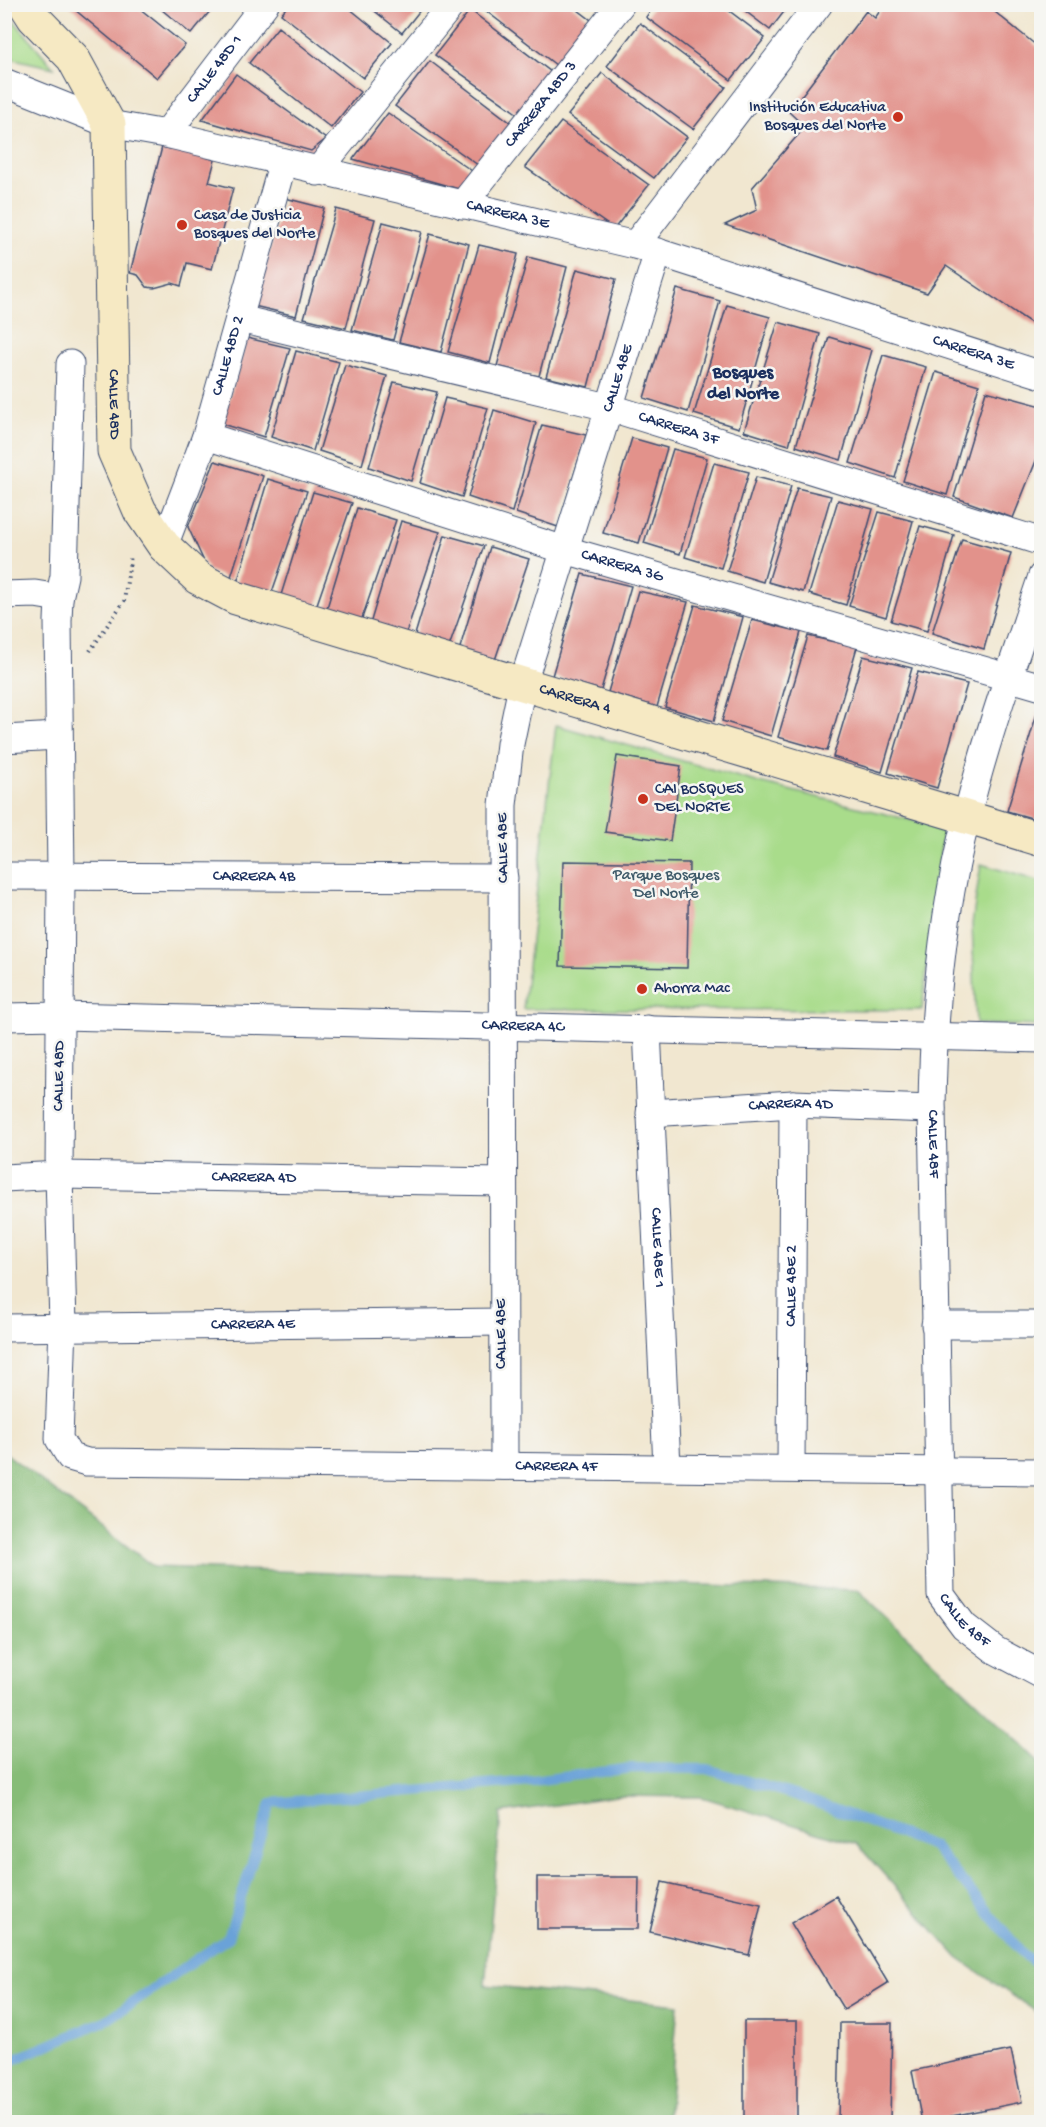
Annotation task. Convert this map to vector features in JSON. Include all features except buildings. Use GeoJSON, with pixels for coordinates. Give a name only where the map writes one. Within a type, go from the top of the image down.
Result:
{"type":"FeatureCollection","features":[{"type":"Feature","properties":{"kind":"main road"},"geometry":{"type":"LineString","coordinates":[[35,9],[74,58],[109,124]]}},
{"type":"Feature","properties":{"kind":"main road","name":"CALLE 48D"},"geometry":{"type":"LineString","coordinates":[[109,124],[114,452],[140,510]]}},
{"type":"Feature","properties":{"kind":"main road","name":"CARRERA 4"},"geometry":{"type":"LineString","coordinates":[[140,510],[164,546],[198,578],[236,597],[522,686],[967,816],[1041,840]]}},
{"type":"Feature","properties":{"kind":"street","name":"CALLE 48D 1"},"geometry":{"type":"LineString","coordinates":[[166,134],[265,4]]}},
{"type":"Feature","properties":{"kind":"street"},"geometry":{"type":"LineString","coordinates":[[317,171],[452,4]]}},
{"type":"Feature","properties":{"kind":"street","name":"CARRERA 48D 3"},"geometry":{"type":"LineString","coordinates":[[462,205],[621,4]]}},
{"type":"Feature","properties":{"kind":"street","name":"CALLE 48E"},"geometry":{"type":"LineString","coordinates":[[504,1466],[503,805],[510,744],[522,686],[562,549],[608,407],[647,249],[819,4]]}},
{"type":"Feature","properties":{"kind":"street","name":"CARRERA 3E"},"geometry":{"type":"LineString","coordinates":[[4,82],[109,124],[166,134],[647,249],[1041,375]]}},
{"type":"Feature","properties":{"kind":"street","name":"CALLE 48D 2"},"geometry":{"type":"LineString","coordinates":[[164,546],[206,436],[283,162]]}},
{"type":"Feature","properties":{"kind":"street","name":"CARRERA 3F"},"geometry":{"type":"LineString","coordinates":[[240,319],[608,407],[1041,542]]}},
{"type":"Feature","properties":{"kind":"street","name":"CALLE 48D"},"geometry":{"type":"LineString","coordinates":[[70,364],[64,576],[59,598],[58,692],[61,875],[59,1175],[63,1325],[59,1439],[70,1457]]}},
{"type":"Feature","properties":{"kind":"street","name":"CARRERA 3G"},"geometry":{"type":"LineString","coordinates":[[206,436],[562,549],[1041,687]]}},
{"type":"Feature","properties":{"kind":"street","name":"CALLE 48F"},"geometry":{"type":"LineString","coordinates":[[1041,576],[967,816],[951,903],[933,1037],[932,1109],[941,1595],[964,1626],[995,1650],[1041,1675]]}},
{"type":"Feature","properties":{"kind":"street"},"geometry":{"type":"LineString","coordinates":[[4,595],[35,594],[59,598]]}},
{"type":"Feature","properties":{"kind":"street"},"geometry":{"type":"LineString","coordinates":[[4,739],[58,736]]}},
{"type":"Feature","properties":{"kind":"street","name":"CARRERA 4B"},"geometry":{"type":"LineString","coordinates":[[4,876],[504,878]]}},
{"type":"Feature","properties":{"kind":"street","name":"CARRERA 4C"},"geometry":{"type":"LineString","coordinates":[[4,1017],[61,1016],[1041,1039]]}},
{"type":"Feature","properties":{"kind":"street","name":"CALLE 48E 1"},"geometry":{"type":"LineString","coordinates":[[647,1029],[668,1467]]}},
{"type":"Feature","properties":{"kind":"street","name":"CARRERA 4D"},"geometry":{"type":"LineString","coordinates":[[650,1113],[793,1104],[932,1109]]}},
{"type":"Feature","properties":{"kind":"street","name":"CALLE 48E 2"},"geometry":{"type":"LineString","coordinates":[[791,1468],[793,1104]]}},
{"type":"Feature","properties":{"kind":"street","name":"CARRERA 4D"},"geometry":{"type":"LineString","coordinates":[[4,1178],[59,1175],[503,1182]]}},
{"type":"Feature","properties":{"kind":"street","name":"CARRERA 4E"},"geometry":{"type":"LineString","coordinates":[[4,1328],[63,1325],[502,1322]]}},
{"type":"Feature","properties":{"kind":"street"},"geometry":{"type":"LineString","coordinates":[[935,1325],[1041,1325]]}},
{"type":"Feature","properties":{"kind":"street","name":"CARRERA 4F"},"geometry":{"type":"LineString","coordinates":[[70,1457],[87,1462],[791,1468],[1041,1473]]}},
{"type":"Feature","properties":{"kind":"path"},"geometry":{"type":"LineString","coordinates":[[58,692],[99,640],[124,601],[140,510]]}},
{"type":"Feature","properties":{"kind":"green space"},"geometry":{"type":"Polygon","coordinates":[[[5,10],[54,68],[5,57],[5,10]]]}},
{"type":"Feature","properties":{"kind":"green space","name":"Parque Bosques Del Norte"},"geometry":{"type":"Polygon","coordinates":[[[556,725],[760,783],[943,828],[922,1010],[523,1009],[556,725]]]}},
{"type":"Feature","properties":{"kind":"green space"},"geometry":{"type":"Polygon","coordinates":[[[981,864],[1041,882],[1042,1026],[976,1024],[972,924],[981,864]]]}},
{"type":"Feature","properties":{"kind":"green space"},"geometry":{"type":"Polygon","coordinates":[[[4,1452],[154,1567],[858,1590],[1041,1763],[1041,2015],[958,1958],[857,1844],[702,1797],[617,1796],[501,1813],[485,1985],[678,2005],[668,2122],[5,2122],[4,1452]]]}},
{"type":"Feature","properties":{"kind":"waterway"},"geometry":{"type":"LineString","coordinates":[[4,2064],[107,2020],[228,1938],[271,1803],[532,1781],[632,1768],[707,1769],[798,1796],[933,1846],[1023,1954],[1042,1968]]}},
{"type":"Feature","properties":{"kind":"place","name":"Institución Educativa Bosques del Norte"},"geometry":{"type":"Point","coordinates":[898,117]}},
{"type":"Feature","properties":{"kind":"place","name":"Casa de Justicia Bosques del Norte"},"geometry":{"type":"Point","coordinates":[182,225]}},
{"type":"Feature","properties":{"kind":"place","name":"CAI BOSQUES DEL NORTE"},"geometry":{"type":"Point","coordinates":[643,799]}},
{"type":"Feature","properties":{"kind":"place","name":"Ahorra Mac"},"geometry":{"type":"Point","coordinates":[642,989]}},
{"type":"Feature","properties":{"kind":"district","name":"Bosques del Norte"},"geometry":{"type":"Point","coordinates":[743,383]}}]}
